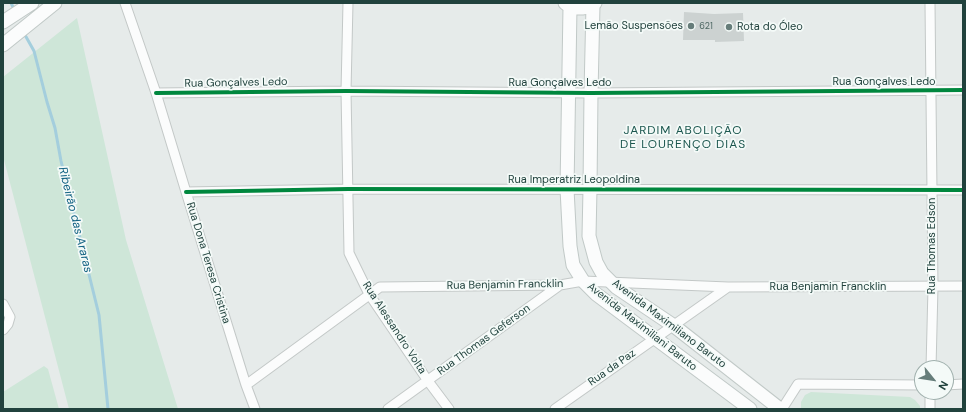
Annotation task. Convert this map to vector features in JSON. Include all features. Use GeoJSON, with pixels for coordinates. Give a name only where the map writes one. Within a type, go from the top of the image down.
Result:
{"type":"FeatureCollection","features":[{"type":"Feature","properties":{"kind":"street"},"geometry":{"type":"LineString","coordinates":[[3,22],[32,3]]}},
{"type":"Feature","properties":{"kind":"street"},"geometry":{"type":"LineString","coordinates":[[3,45],[55,3]]}},
{"type":"Feature","properties":{"kind":"street","name":"Rua Dona Teresa Cristina"},"geometry":{"type":"LineString","coordinates":[[125,3],[156,93],[246,385],[255,409]]}},
{"type":"Feature","properties":{"kind":"street","name":"Rua Alessandro Volta"},"geometry":{"type":"LineString","coordinates":[[348,3],[346,91],[349,253],[369,294],[428,381],[449,409]]}},
{"type":"Feature","properties":{"kind":"street","name":"Rua Thomas Edson"},"geometry":{"type":"LineString","coordinates":[[930,3],[932,190],[931,360]]}},
{"type":"Feature","properties":{"kind":"street"},"geometry":{"type":"LineString","coordinates":[[568,5],[576,8],[582,8],[594,4]]}},
{"type":"Feature","properties":{"kind":"street","name":"Avenida Maximiliano Baruto"},"geometry":{"type":"LineString","coordinates":[[594,4],[590,93],[589,236],[596,262],[602,273],[616,287],[674,326],[781,409]]}},
{"type":"Feature","properties":{"kind":"street","name":"Avenida Maximiliani Baruto"},"geometry":{"type":"LineString","coordinates":[[568,5],[569,92],[567,189],[570,246],[573,265],[583,282],[596,294],[750,409]]}},
{"type":"Feature","properties":{"kind":"street","name":"Rua Gonçalves Ledo"},"geometry":{"type":"LineString","coordinates":[[156,93],[346,91],[590,93],[963,90]]}},
{"type":"Feature","properties":{"kind":"street","name":"Rua Imperatriz Leopoldina"},"geometry":{"type":"LineString","coordinates":[[186,192],[348,189],[963,190]]}},
{"type":"Feature","properties":{"kind":"street","name":"Rua Benjamin Francklin"},"geometry":{"type":"LineString","coordinates":[[246,385],[380,287],[560,285],[583,282],[728,287],[963,286]]}},
{"type":"Feature","properties":{"kind":"street","name":"Rua Thomas Geferson"},"geometry":{"type":"LineString","coordinates":[[388,409],[560,285]]}},
{"type":"Feature","properties":{"kind":"street","name":"Rua da Paz"},"geometry":{"type":"LineString","coordinates":[[558,408],[654,338],[674,326],[728,287]]}},
{"type":"Feature","properties":{"kind":"street"},"geometry":{"type":"LineString","coordinates":[[3,304],[10,317],[5,327]]}},
{"type":"Feature","properties":{"kind":"street"},"geometry":{"type":"LineString","coordinates":[[781,409],[798,384],[914,385]]}},
{"type":"Feature","properties":{"kind":"green space"},"geometry":{"type":"Polygon","coordinates":[[[77,18],[126,240],[178,409],[69,409],[3,156],[3,77],[77,18]]]}},
{"type":"Feature","properties":{"kind":"green space"},"geometry":{"type":"Polygon","coordinates":[[[44,366],[48,369],[59,409],[3,409],[3,392],[44,366]]]}},
{"type":"Feature","properties":{"kind":"green space"},"geometry":{"type":"Polygon","coordinates":[[[811,392],[910,397],[920,406],[920,409],[801,409],[801,402],[805,395],[811,392]]]}},
{"type":"Feature","properties":{"kind":"building"},"geometry":{"type":"Polygon","coordinates":[[[684,12],[714,14],[743,13],[744,41],[715,42],[715,40],[683,40],[684,12]]]}},
{"type":"Feature","properties":{"kind":"waterway","name":"Ribeirão das Araras"},"geometry":{"type":"LineString","coordinates":[[11,3],[13,7]]}},
{"type":"Feature","properties":{"kind":"waterway","name":"Ribeirão das Araras"},"geometry":{"type":"LineString","coordinates":[[25,35],[34,51],[55,128],[61,161],[99,315],[108,409]]}},
{"type":"Feature","properties":{"kind":"cycle path"},"geometry":{"type":"LineString","coordinates":[[156,93],[346,91],[591,93],[963,90]]}},
{"type":"Feature","properties":{"kind":"cycle path"},"geometry":{"type":"LineString","coordinates":[[186,192],[348,189],[963,190]]}},
{"type":"Feature","properties":{"kind":"place","name":"Lemão Suspensões"},"geometry":{"type":"Point","coordinates":[691,26]}},
{"type":"Feature","properties":{"kind":"place","name":"Rota do Óleo"},"geometry":{"type":"Point","coordinates":[729,27]}},
{"type":"Feature","properties":{"kind":"district","name":"JARDIM ABOLIÇÃO DE LOURENÇO DIAS"},"geometry":{"type":"Point","coordinates":[683,138]}}]}
